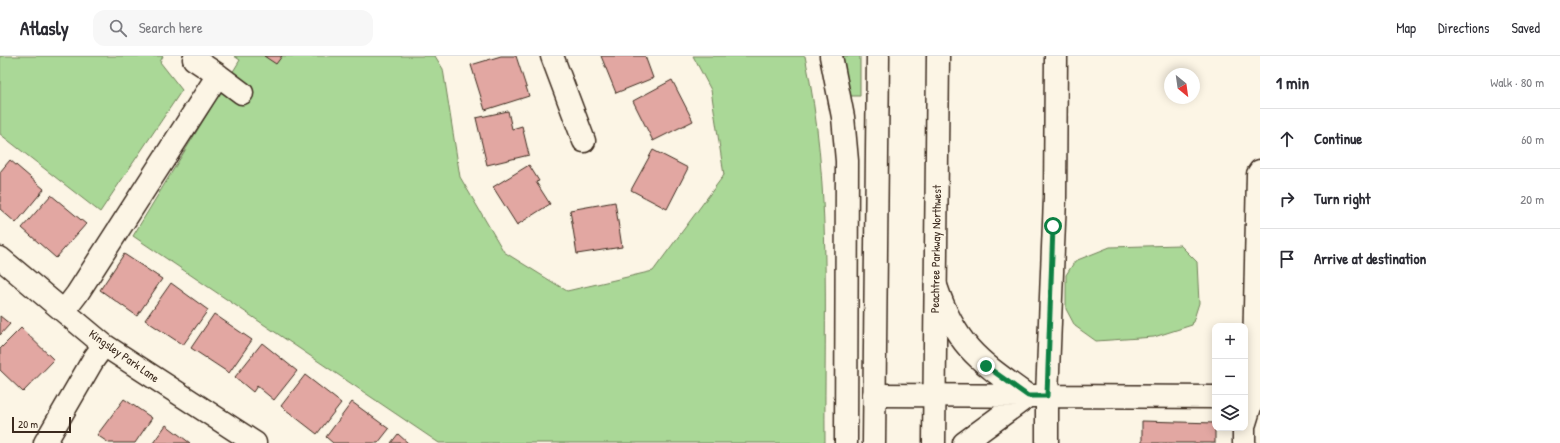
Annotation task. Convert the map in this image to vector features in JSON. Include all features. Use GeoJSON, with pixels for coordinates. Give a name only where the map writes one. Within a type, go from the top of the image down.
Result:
{"type":"FeatureCollection","features":[{"type":"Feature","properties":{"kind":"main road"},"geometry":{"type":"LineString","coordinates":[[196,56],[194,59],[242,93]]}},
{"type":"Feature","properties":{"kind":"main road"},"geometry":{"type":"LineString","coordinates":[[552,56],[584,141]]}},
{"type":"Feature","properties":{"kind":"main road"},"geometry":{"type":"LineString","coordinates":[[831,56],[843,117],[847,161],[846,443]]}},
{"type":"Feature","properties":{"kind":"main road"},"geometry":{"type":"LineString","coordinates":[[874,443],[878,56]]}},
{"type":"Feature","properties":{"kind":"main road","name":"Peachtree Parkway Northwest"},"geometry":{"type":"LineString","coordinates":[[934,443],[938,56]]}},
{"type":"Feature","properties":{"kind":"main road"},"geometry":{"type":"LineString","coordinates":[[1047,443],[1037,396],[1055,198],[1056,56]]}},
{"type":"Feature","properties":{"kind":"main road"},"geometry":{"type":"LineString","coordinates":[[64,311],[77,294],[218,76]]}},
{"type":"Feature","properties":{"kind":"main road"},"geometry":{"type":"LineString","coordinates":[[1248,414],[1253,398],[1259,201],[1258,174],[1260,171]]}},
{"type":"Feature","properties":{"kind":"main road","name":"Kingsley Park Lane"},"geometry":{"type":"LineString","coordinates":[[0,258],[104,345],[256,443]]}},
{"type":"Feature","properties":{"kind":"main road"},"geometry":{"type":"LineString","coordinates":[[935,282],[954,329],[974,356],[1037,396]]}},
{"type":"Feature","properties":{"kind":"main road"},"geometry":{"type":"LineString","coordinates":[[45,443],[93,360],[104,345]]}},
{"type":"Feature","properties":{"kind":"main road"},"geometry":{"type":"LineString","coordinates":[[874,395],[1212,397]]}},
{"type":"Feature","properties":{"kind":"main road"},"geometry":{"type":"LineString","coordinates":[[964,443],[1037,396]]}},
{"type":"Feature","properties":{"kind":"main road"},"geometry":{"type":"LineString","coordinates":[[1244,431],[1244,443]]}},
{"type":"Feature","properties":{"kind":"green space"},"geometry":{"type":"Polygon","coordinates":[[[0,56],[163,56],[160,62],[182,90],[100,212],[0,134],[0,56]]]}},
{"type":"Feature","properties":{"kind":"green space"},"geometry":{"type":"Polygon","coordinates":[[[234,56],[435,56],[443,69],[460,177],[504,252],[567,291],[653,271],[724,175],[711,90],[693,56],[805,56],[814,104],[823,200],[825,248],[825,443],[439,443],[133,236],[240,60],[234,56]]]}},
{"type":"Feature","properties":{"kind":"green space"},"geometry":{"type":"Polygon","coordinates":[[[839,56],[860,56],[860,96],[849,96],[839,56]]]}},
{"type":"Feature","properties":{"kind":"green space"},"geometry":{"type":"Polygon","coordinates":[[[1180,245],[1197,262],[1199,303],[1192,325],[1154,337],[1096,341],[1075,326],[1066,309],[1066,275],[1075,261],[1110,247],[1180,245]]]}},
{"type":"Feature","properties":{"kind":"building"},"geometry":{"type":"Polygon","coordinates":[[[264,56],[282,56],[276,64],[264,56]]]}},
{"type":"Feature","properties":{"kind":"building"},"geometry":{"type":"Polygon","coordinates":[[[501,56],[516,56],[529,96],[485,110],[471,65],[501,56]]]}},
{"type":"Feature","properties":{"kind":"building"},"geometry":{"type":"Polygon","coordinates":[[[601,56],[645,56],[653,78],[616,93],[601,56]]]}},
{"type":"Feature","properties":{"kind":"building"},"geometry":{"type":"Polygon","coordinates":[[[672,80],[693,121],[653,141],[633,101],[672,80]]]}},
{"type":"Feature","properties":{"kind":"building"},"geometry":{"type":"Polygon","coordinates":[[[508,111],[512,129],[522,126],[529,155],[487,165],[476,118],[508,111]]]}},
{"type":"Feature","properties":{"kind":"building"},"geometry":{"type":"Polygon","coordinates":[[[653,150],[688,168],[667,209],[631,190],[653,150]]]}},
{"type":"Feature","properties":{"kind":"building"},"geometry":{"type":"Polygon","coordinates":[[[10,160],[44,189],[16,223],[0,209],[0,172],[10,160]]]}},
{"type":"Feature","properties":{"kind":"building"},"geometry":{"type":"Polygon","coordinates":[[[529,165],[539,181],[536,182],[550,204],[517,225],[493,187],[529,165]]]}},
{"type":"Feature","properties":{"kind":"building"},"geometry":{"type":"Polygon","coordinates":[[[51,195],[86,224],[56,258],[22,228],[51,195]]]}},
{"type":"Feature","properties":{"kind":"building"},"geometry":{"type":"Polygon","coordinates":[[[615,202],[622,247],[577,254],[570,210],[615,202]]]}},
{"type":"Feature","properties":{"kind":"building"},"geometry":{"type":"Polygon","coordinates":[[[124,254],[162,279],[137,316],[100,290],[124,254]]]}},
{"type":"Feature","properties":{"kind":"building"},"geometry":{"type":"Polygon","coordinates":[[[171,283],[208,310],[183,345],[145,320],[171,283]]]}},
{"type":"Feature","properties":{"kind":"building"},"geometry":{"type":"Polygon","coordinates":[[[214,314],[252,340],[229,373],[191,348],[214,314]]]}},
{"type":"Feature","properties":{"kind":"building"},"geometry":{"type":"Polygon","coordinates":[[[0,316],[10,324],[0,335],[0,316]]]}},
{"type":"Feature","properties":{"kind":"building"},"geometry":{"type":"Polygon","coordinates":[[[21,328],[54,360],[23,392],[0,370],[0,349],[21,328]]]}},
{"type":"Feature","properties":{"kind":"building"},"geometry":{"type":"Polygon","coordinates":[[[262,343],[297,371],[274,400],[257,386],[253,392],[235,377],[262,343]]]}},
{"type":"Feature","properties":{"kind":"building"},"geometry":{"type":"Polygon","coordinates":[[[305,375],[341,403],[317,434],[281,406],[305,375]]]}},
{"type":"Feature","properties":{"kind":"building"},"geometry":{"type":"Polygon","coordinates":[[[124,399],[152,418],[135,443],[109,443],[97,435],[124,399]]]}},
{"type":"Feature","properties":{"kind":"building"},"geometry":{"type":"Polygon","coordinates":[[[352,402],[389,429],[378,443],[333,443],[326,437],[352,402]]]}},
{"type":"Feature","properties":{"kind":"building"},"geometry":{"type":"Polygon","coordinates":[[[1142,421],[1212,423],[1212,431],[1215,431],[1215,443],[1142,443],[1142,421]]]}},
{"type":"Feature","properties":{"kind":"building"},"geometry":{"type":"Polygon","coordinates":[[[166,425],[190,443],[153,443],[166,425]]]}},
{"type":"Feature","properties":{"kind":"building"},"geometry":{"type":"Polygon","coordinates":[[[398,434],[408,443],[391,443],[398,434]]]}},
{"type":"Feature","properties":{"kind":"route"},"geometry":{"type":"LineString","coordinates":[[986,366],[1028,396],[1047,396],[1053,226]]}}]}
